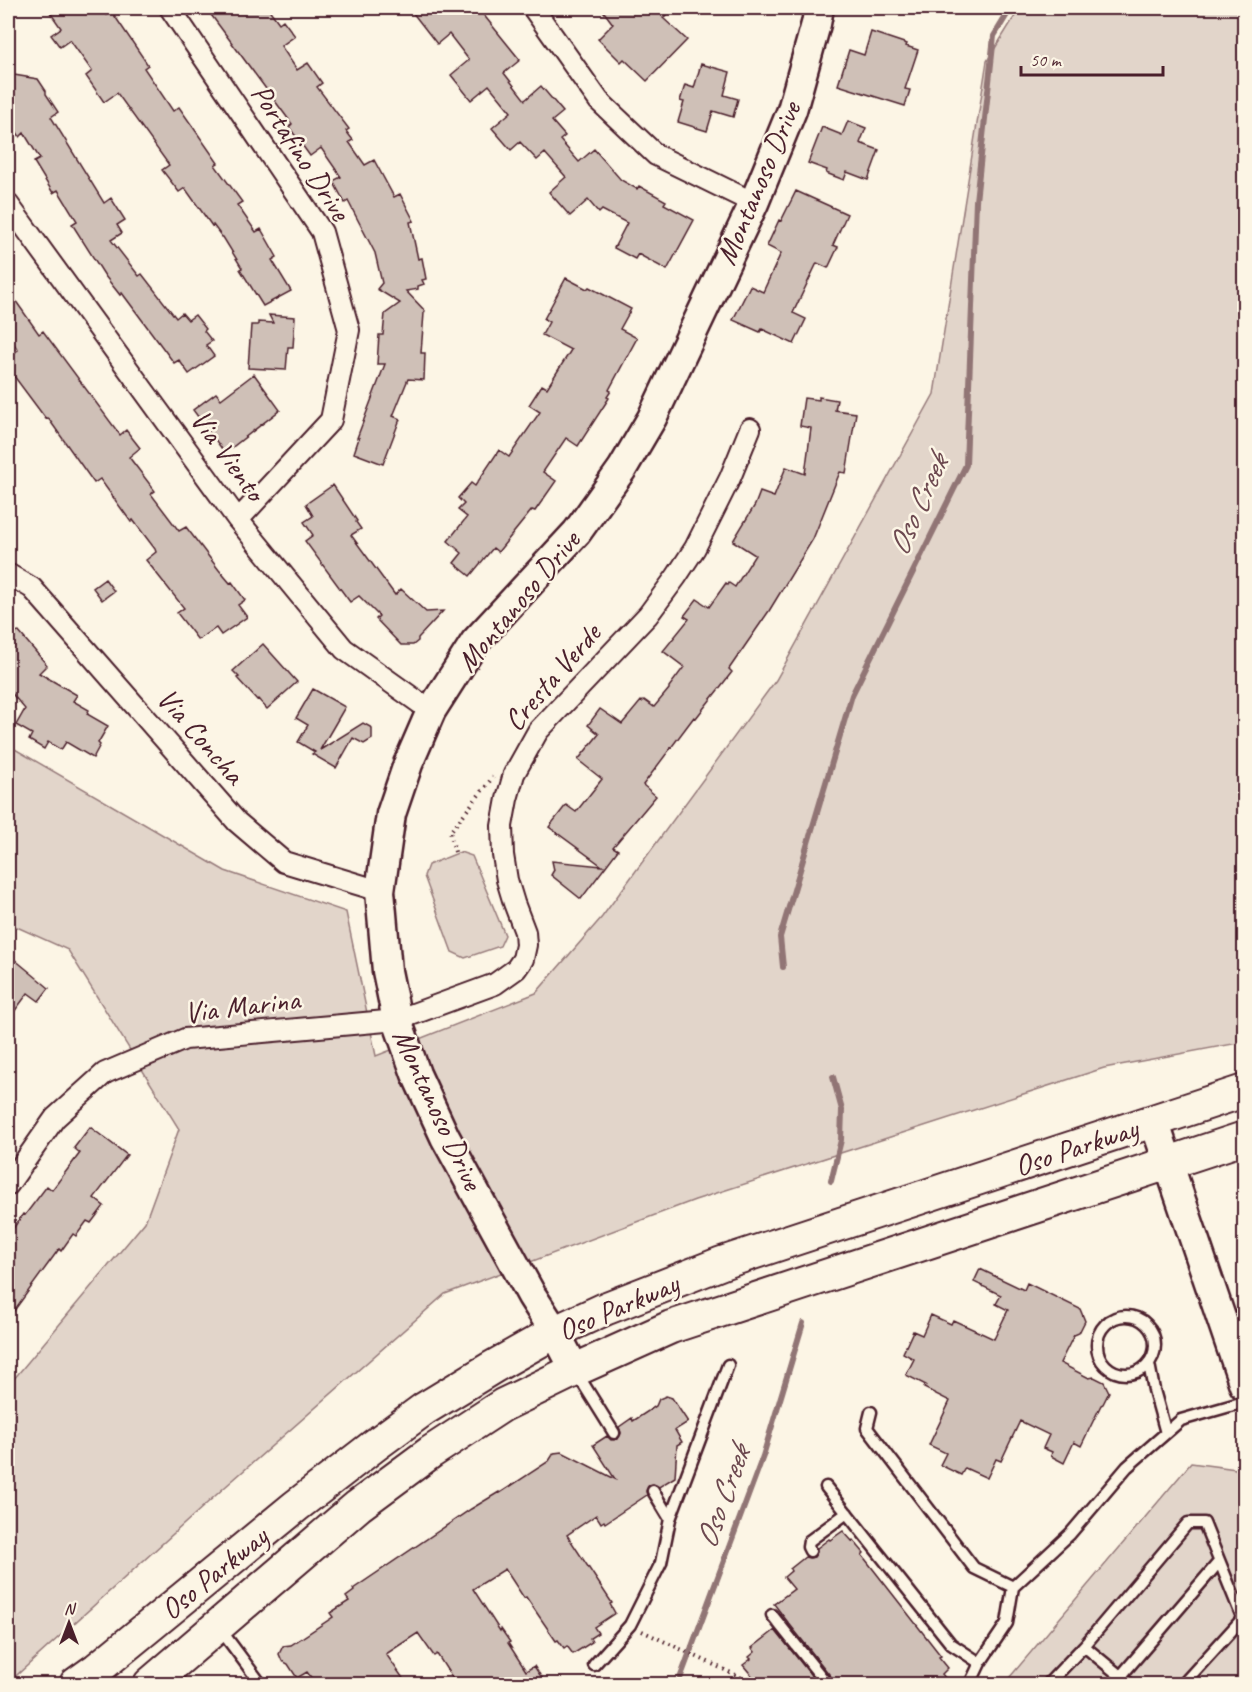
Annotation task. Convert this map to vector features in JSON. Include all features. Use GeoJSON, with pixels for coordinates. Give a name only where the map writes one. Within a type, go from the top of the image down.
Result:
{"type":"FeatureCollection","features":[{"type":"Feature","properties":{"kind":"main road","name":"Oso Parkway"},"geometry":{"type":"LineString","coordinates":[[76,1684],[375,1445],[424,1409],[555,1332],[607,1308],[722,1263],[1245,1091]]}},
{"type":"Feature","properties":{"kind":"main road","name":"Oso Parkway"},"geometry":{"type":"LineString","coordinates":[[150,1684],[358,1506],[430,1452],[503,1405],[574,1370],[671,1327],[1245,1138]]}},
{"type":"Feature","properties":{"kind":"street","name":"Portafino Drive"},"geometry":{"type":"LineString","coordinates":[[170,8],[322,232],[349,330],[331,420],[237,520]]}},
{"type":"Feature","properties":{"kind":"street"},"geometry":{"type":"LineString","coordinates":[[533,8],[599,101],[656,155],[754,203]]}},
{"type":"Feature","properties":{"kind":"street","name":"Montanoso Drive"},"geometry":{"type":"LineString","coordinates":[[574,1370],[445,1137],[416,1074],[397,1020],[387,970],[380,891],[391,814],[408,764],[431,711],[475,642],[577,532],[622,469],[652,418],[754,203],[792,110],[819,8]]}},
{"type":"Feature","properties":{"kind":"street","name":"Via Viento"},"geometry":{"type":"LineString","coordinates":[[8,204],[237,520],[344,649],[431,711]]}},
{"type":"Feature","properties":{"kind":"street","name":"Cresta Verde"},"geometry":{"type":"LineString","coordinates":[[397,1020],[495,984],[516,969],[523,959],[526,945],[525,932],[514,903],[503,855],[502,826],[513,779],[538,731],[648,615],[676,577],[695,548],[730,478],[750,429]]}},
{"type":"Feature","properties":{"kind":"street","name":"Via Concha"},"geometry":{"type":"LineString","coordinates":[[8,574],[32,588],[237,822],[284,862],[380,891]]}},
{"type":"Feature","properties":{"kind":"street","name":"Via Marina"},"geometry":{"type":"LineString","coordinates":[[8,1185],[55,1118],[105,1074],[185,1039],[397,1020]]}},
{"type":"Feature","properties":{"kind":"street"},"geometry":{"type":"LineString","coordinates":[[1154,1121],[1244,1384]]}},
{"type":"Feature","properties":{"kind":"lane"},"geometry":{"type":"LineString","coordinates":[[1149,1364],[1142,1371],[1132,1374],[1114,1372],[1106,1366],[1097,1349],[1097,1340],[1106,1323],[1115,1318],[1135,1317],[1143,1321],[1155,1336],[1154,1356],[1149,1364],[1166,1433]]}},
{"type":"Feature","properties":{"kind":"lane"},"geometry":{"type":"LineString","coordinates":[[594,1665],[630,1625],[661,1563],[670,1519],[728,1365]]}},
{"type":"Feature","properties":{"kind":"lane"},"geometry":{"type":"LineString","coordinates":[[574,1370],[614,1433]]}},
{"type":"Feature","properties":{"kind":"lane"},"geometry":{"type":"LineString","coordinates":[[970,1684],[980,1663],[1007,1623],[1013,1587],[1070,1534],[1127,1467],[1181,1420],[1245,1402]]}},
{"type":"Feature","properties":{"kind":"lane"},"geometry":{"type":"LineString","coordinates":[[871,1412],[867,1428],[974,1568],[1013,1587]]}},
{"type":"Feature","properties":{"kind":"lane"},"geometry":{"type":"LineString","coordinates":[[826,1487],[951,1644],[980,1663]]}},
{"type":"Feature","properties":{"kind":"lane"},"geometry":{"type":"LineString","coordinates":[[653,1491],[670,1519]]}},
{"type":"Feature","properties":{"kind":"lane"},"geometry":{"type":"LineString","coordinates":[[810,1551],[808,1547],[810,1541],[847,1513]]}},
{"type":"Feature","properties":{"kind":"lane"},"geometry":{"type":"LineString","coordinates":[[1048,1684],[1084,1646],[1188,1523],[1203,1523],[1244,1620],[1183,1684]]}},
{"type":"Feature","properties":{"kind":"lane"},"geometry":{"type":"LineString","coordinates":[[1118,1681],[1220,1562]]}},
{"type":"Feature","properties":{"kind":"lane"},"geometry":{"type":"LineString","coordinates":[[772,1615],[827,1684]]}},
{"type":"Feature","properties":{"kind":"lane"},"geometry":{"type":"LineString","coordinates":[[218,1625],[261,1684]]}},
{"type":"Feature","properties":{"kind":"lane"},"geometry":{"type":"LineString","coordinates":[[1084,1646],[1118,1681],[1130,1684]]}},
{"type":"Feature","properties":{"kind":"path"},"geometry":{"type":"LineString","coordinates":[[455,852],[450,832],[477,795],[494,775],[513,779]]}},
{"type":"Feature","properties":{"kind":"path"},"geometry":{"type":"LineString","coordinates":[[659,1638],[742,1678]]}},
{"type":"Feature","properties":{"kind":"shaded area"},"geometry":{"type":"Polygon","coordinates":[[[1020,8],[1244,8],[1244,1042],[1104,1068],[695,1200],[445,1294],[225,1487],[8,1683],[8,1386],[145,1222],[179,1129],[68,950],[8,923],[8,745],[225,871],[346,912],[376,1056],[536,993],[602,917],[776,680],[934,394],[987,61],[1020,8]]]}},
{"type":"Feature","properties":{"kind":"shaded area"},"geometry":{"type":"Polygon","coordinates":[[[460,852],[472,856],[505,935],[500,946],[465,958],[452,952],[424,876],[428,865],[460,852]]]}},
{"type":"Feature","properties":{"kind":"shaded area"},"geometry":{"type":"Polygon","coordinates":[[[1191,1463],[1236,1469],[1244,1494],[1244,1684],[1004,1684],[1191,1463]]]}},
{"type":"Feature","properties":{"kind":"building"},"geometry":{"type":"Polygon","coordinates":[[[47,8],[101,8],[106,15],[112,12],[148,65],[144,68],[173,111],[179,107],[218,163],[215,165],[242,202],[237,205],[256,232],[261,229],[277,257],[272,260],[291,291],[263,306],[223,237],[212,226],[185,188],[179,192],[162,170],[169,165],[117,93],[104,102],[86,76],[92,71],[70,40],[60,47],[51,35],[61,28],[47,8]]]}},
{"type":"Feature","properties":{"kind":"building"},"geometry":{"type":"Polygon","coordinates":[[[206,8],[268,8],[279,23],[283,20],[295,36],[281,46],[297,70],[308,63],[322,83],[317,87],[349,129],[346,131],[353,140],[349,142],[365,165],[374,160],[394,197],[400,194],[414,221],[410,222],[418,259],[422,258],[426,279],[422,280],[424,284],[418,286],[418,289],[406,291],[425,311],[421,353],[425,353],[424,380],[408,379],[393,416],[400,419],[383,464],[354,453],[359,438],[357,438],[385,364],[377,364],[379,335],[383,335],[385,314],[400,303],[377,289],[382,283],[375,253],[348,201],[345,203],[333,181],[341,177],[321,148],[310,156],[289,127],[292,124],[206,8]]]}},
{"type":"Feature","properties":{"kind":"building"},"geometry":{"type":"Polygon","coordinates":[[[409,8],[478,8],[520,60],[504,73],[525,100],[541,86],[563,112],[552,121],[565,136],[560,140],[579,162],[594,149],[621,180],[637,189],[639,186],[666,201],[664,204],[694,220],[667,270],[638,254],[635,259],[614,248],[627,223],[602,210],[599,213],[588,200],[570,216],[549,192],[566,177],[545,153],[537,160],[520,142],[511,150],[492,128],[511,112],[489,85],[471,100],[451,75],[469,60],[449,34],[437,44],[409,8]]]}},
{"type":"Feature","properties":{"kind":"building"},"geometry":{"type":"Polygon","coordinates":[[[601,8],[673,8],[663,18],[687,40],[647,81],[624,59],[621,62],[598,39],[613,24],[601,8]]]}},
{"type":"Feature","properties":{"kind":"building"},"geometry":{"type":"Polygon","coordinates":[[[871,32],[918,50],[905,89],[910,90],[905,106],[838,85],[849,50],[864,55],[871,32]]]}},
{"type":"Feature","properties":{"kind":"building"},"geometry":{"type":"Polygon","coordinates":[[[701,64],[730,72],[724,95],[738,99],[733,117],[713,111],[707,131],[678,122],[684,102],[680,101],[685,85],[694,88],[701,64]]]}},
{"type":"Feature","properties":{"kind":"building"},"geometry":{"type":"Polygon","coordinates":[[[8,74],[38,79],[58,112],[51,117],[104,203],[111,198],[125,220],[117,225],[122,233],[111,240],[139,276],[142,274],[176,318],[182,313],[188,320],[195,315],[206,329],[204,331],[212,341],[206,345],[214,356],[189,374],[179,360],[174,363],[122,293],[120,295],[105,276],[72,224],[77,221],[58,190],[53,193],[34,162],[40,159],[24,133],[20,137],[8,119],[8,74]]]}},
{"type":"Feature","properties":{"kind":"building"},"geometry":{"type":"Polygon","coordinates":[[[848,121],[866,128],[860,143],[879,150],[868,180],[847,172],[844,180],[808,163],[822,127],[842,135],[848,121]]]}},
{"type":"Feature","properties":{"kind":"building"},"geometry":{"type":"Polygon","coordinates":[[[796,191],[847,214],[833,245],[838,247],[828,268],[817,263],[793,313],[806,319],[794,344],[762,329],[760,332],[733,320],[750,286],[763,292],[781,253],[767,246],[796,191]]]}},
{"type":"Feature","properties":{"kind":"building"},"geometry":{"type":"Polygon","coordinates":[[[566,278],[631,309],[620,329],[637,338],[609,390],[611,391],[607,397],[609,398],[578,446],[566,438],[543,472],[556,481],[535,511],[532,510],[498,552],[493,548],[470,576],[454,563],[462,553],[448,541],[467,517],[458,510],[464,504],[458,498],[471,483],[475,486],[499,450],[509,457],[540,412],[529,405],[542,385],[547,388],[571,350],[542,335],[549,322],[544,319],[566,278]]]}},
{"type":"Feature","properties":{"kind":"building"},"geometry":{"type":"Polygon","coordinates":[[[8,290],[39,334],[43,331],[120,435],[126,430],[140,448],[129,457],[155,491],[151,494],[179,531],[186,527],[245,600],[238,605],[247,617],[221,635],[216,628],[198,640],[177,613],[184,608],[146,560],[156,552],[155,549],[133,520],[131,522],[100,479],[94,483],[48,418],[46,419],[14,376],[8,381],[8,357],[18,350],[8,335],[8,290]]]}},
{"type":"Feature","properties":{"kind":"building"},"geometry":{"type":"Polygon","coordinates":[[[269,315],[295,317],[293,347],[288,347],[286,370],[248,368],[251,325],[258,325],[258,322],[273,323],[269,315]]]}},
{"type":"Feature","properties":{"kind":"building"},"geometry":{"type":"Polygon","coordinates":[[[254,374],[280,410],[225,453],[193,410],[216,393],[221,399],[254,374]]]}},
{"type":"Feature","properties":{"kind":"building"},"geometry":{"type":"Polygon","coordinates":[[[819,397],[837,400],[835,410],[856,413],[846,473],[840,472],[813,539],[769,611],[729,669],[732,672],[696,718],[694,717],[643,785],[656,796],[613,847],[618,850],[581,899],[551,875],[554,870],[552,861],[602,866],[549,827],[566,805],[576,812],[602,779],[578,760],[599,734],[588,725],[600,709],[622,724],[641,701],[644,700],[654,707],[669,689],[684,667],[663,651],[689,619],[684,616],[697,599],[709,607],[726,583],[735,587],[755,555],[733,541],[755,505],[760,492],[774,497],[786,467],[805,474],[811,428],[800,426],[804,398],[819,400],[819,397]]]}},
{"type":"Feature","properties":{"kind":"building"},"geometry":{"type":"Polygon","coordinates":[[[333,485],[361,529],[351,535],[395,595],[401,589],[426,612],[443,611],[413,645],[401,645],[376,619],[379,616],[359,596],[350,602],[305,541],[313,535],[304,522],[313,516],[306,504],[333,485]]]}},
{"type":"Feature","properties":{"kind":"building"},"geometry":{"type":"Polygon","coordinates":[[[105,579],[114,591],[102,600],[93,588],[105,579]]]}},
{"type":"Feature","properties":{"kind":"building"},"geometry":{"type":"Polygon","coordinates":[[[18,631],[47,665],[39,673],[77,695],[73,701],[89,710],[87,714],[108,726],[98,743],[100,745],[93,758],[66,742],[61,750],[48,742],[44,749],[29,740],[32,734],[16,725],[25,709],[8,689],[8,640],[18,631]]]}},
{"type":"Feature","properties":{"kind":"building"},"geometry":{"type":"Polygon","coordinates":[[[263,644],[297,682],[267,709],[233,671],[263,644]]]}},
{"type":"Feature","properties":{"kind":"building"},"geometry":{"type":"Polygon","coordinates":[[[313,689],[345,707],[320,750],[363,723],[372,728],[372,739],[364,744],[353,738],[336,768],[312,754],[315,752],[298,742],[308,725],[296,718],[313,689]]]}},
{"type":"Feature","properties":{"kind":"building"},"geometry":{"type":"Polygon","coordinates":[[[8,954],[49,988],[39,1001],[28,993],[8,1020],[8,954]]]}},
{"type":"Feature","properties":{"kind":"building"},"geometry":{"type":"Polygon","coordinates":[[[90,1127],[127,1155],[94,1198],[104,1206],[91,1223],[87,1221],[76,1236],[73,1234],[61,1251],[59,1249],[8,1319],[8,1236],[47,1186],[52,1190],[80,1153],[74,1148],[90,1127]]]}},
{"type":"Feature","properties":{"kind":"building"},"geometry":{"type":"Polygon","coordinates":[[[980,1269],[1024,1290],[1027,1283],[1080,1309],[1085,1321],[1079,1333],[1074,1335],[1060,1363],[1089,1378],[1094,1377],[1104,1382],[1109,1392],[1081,1446],[1074,1442],[1064,1463],[1051,1456],[1052,1452],[1043,1448],[1049,1435],[1020,1421],[1001,1461],[996,1459],[987,1478],[965,1468],[961,1475],[940,1465],[946,1453],[929,1445],[950,1401],[924,1388],[926,1385],[906,1375],[914,1359],[903,1353],[913,1331],[922,1335],[931,1315],[951,1324],[953,1320],[994,1339],[1008,1310],[996,1304],[1001,1295],[974,1282],[980,1269]]]}},
{"type":"Feature","properties":{"kind":"building"},"geometry":{"type":"Polygon","coordinates":[[[666,1396],[672,1398],[688,1422],[675,1430],[682,1442],[677,1445],[675,1477],[659,1487],[649,1485],[647,1495],[605,1523],[604,1521],[601,1523],[596,1515],[567,1535],[612,1603],[610,1604],[615,1613],[594,1627],[598,1633],[590,1638],[592,1642],[573,1654],[567,1646],[564,1648],[558,1640],[556,1641],[505,1569],[473,1589],[500,1631],[501,1629],[510,1642],[508,1643],[526,1671],[534,1666],[546,1684],[456,1684],[437,1654],[434,1656],[418,1633],[386,1654],[407,1684],[316,1684],[307,1672],[297,1678],[288,1664],[282,1661],[279,1654],[283,1646],[291,1645],[333,1617],[330,1613],[349,1601],[346,1597],[354,1591],[353,1589],[471,1509],[549,1461],[554,1453],[562,1452],[615,1479],[593,1445],[607,1436],[611,1440],[618,1439],[621,1433],[619,1427],[656,1406],[659,1399],[666,1396]]]}},
{"type":"Feature","properties":{"kind":"building"},"geometry":{"type":"Polygon","coordinates":[[[843,1531],[864,1553],[862,1555],[941,1656],[939,1657],[948,1668],[942,1674],[950,1684],[834,1684],[833,1679],[774,1604],[794,1589],[784,1577],[791,1571],[790,1569],[805,1557],[814,1557],[817,1548],[843,1531]]]}},
{"type":"Feature","properties":{"kind":"building"},"geometry":{"type":"Polygon","coordinates":[[[775,1630],[818,1684],[759,1684],[743,1665],[751,1659],[749,1657],[755,1652],[752,1648],[775,1630]]]}},
{"type":"Feature","properties":{"kind":"waterway","name":"Oso Creek"},"geometry":{"type":"LineString","coordinates":[[783,967],[780,937],[852,695],[966,465],[976,201],[994,36],[1011,8]]}},
{"type":"Feature","properties":{"kind":"waterway","name":"Oso Creek"},"geometry":{"type":"LineString","coordinates":[[831,1181],[841,1140],[842,1110],[833,1077]]}},
{"type":"Feature","properties":{"kind":"waterway","name":"Oso Creek"},"geometry":{"type":"LineString","coordinates":[[678,1684],[763,1456],[803,1323]]}}]}
